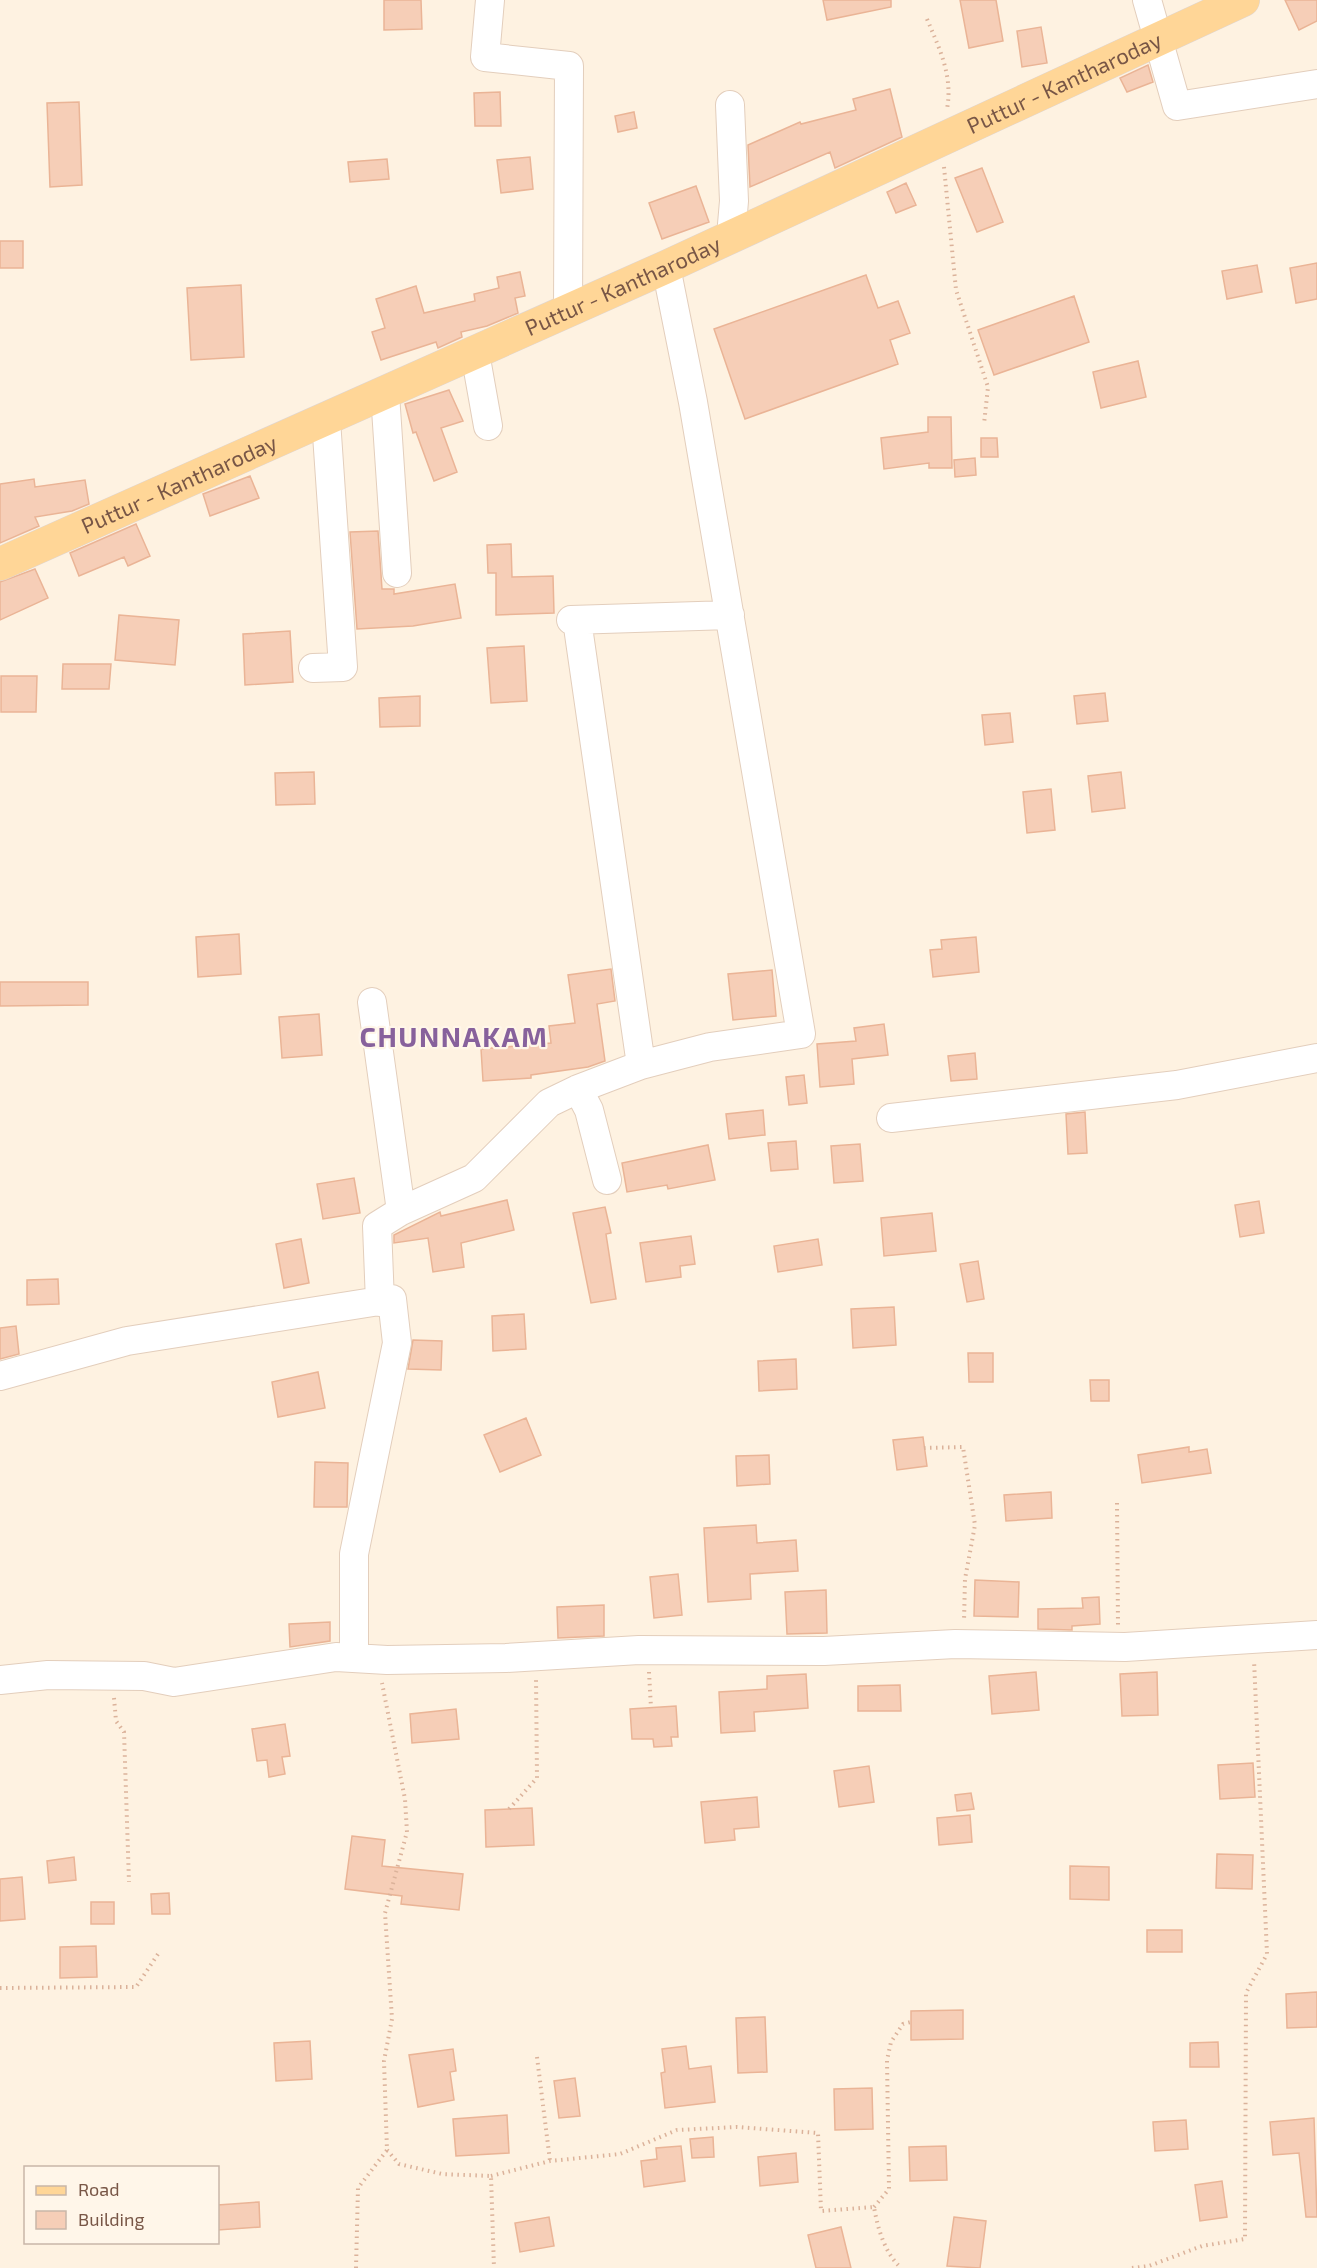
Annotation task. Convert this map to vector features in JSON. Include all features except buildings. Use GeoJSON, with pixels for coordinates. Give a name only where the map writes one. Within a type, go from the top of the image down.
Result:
{"type":"FeatureCollection","features":[{"type":"Feature","properties":{"kind":"main road","name":"Puttur - Kantharoday"},"geometry":{"type":"LineString","coordinates":[[0,564],[666,267],[1243,0]]}},
{"type":"Feature","properties":{"kind":"street"},"geometry":{"type":"LineString","coordinates":[[490,0],[485,57],[569,66],[568,311]]}},
{"type":"Feature","properties":{"kind":"street"},"geometry":{"type":"LineString","coordinates":[[1147,0],[1177,106],[1317,84]]}},
{"type":"Feature","properties":{"kind":"street"},"geometry":{"type":"LineString","coordinates":[[730,105],[734,201],[731,236]]}},
{"type":"Feature","properties":{"kind":"street"},"geometry":{"type":"LineString","coordinates":[[380,1302],[377,1226],[401,1211],[474,1178],[549,1103],[578,1089],[641,1065],[710,1047],[801,1034],[693,402],[666,267]]}},
{"type":"Feature","properties":{"kind":"street"},"geometry":{"type":"LineString","coordinates":[[475,353],[488,426]]}},
{"type":"Feature","properties":{"kind":"street"},"geometry":{"type":"LineString","coordinates":[[385,394],[397,573]]}},
{"type":"Feature","properties":{"kind":"street"},"geometry":{"type":"LineString","coordinates":[[312,668],[343,667],[326,420]]}},
{"type":"Feature","properties":{"kind":"street"},"geometry":{"type":"LineString","coordinates":[[641,1065],[574,620],[730,615]]}},
{"type":"Feature","properties":{"kind":"street"},"geometry":{"type":"LineString","coordinates":[[372,1002],[401,1211]]}},
{"type":"Feature","properties":{"kind":"street"},"geometry":{"type":"LineString","coordinates":[[891,1118],[1177,1085],[1317,1058]]}},
{"type":"Feature","properties":{"kind":"street"},"geometry":{"type":"LineString","coordinates":[[578,1089],[589,1110],[607,1180]]}},
{"type":"Feature","properties":{"kind":"street"},"geometry":{"type":"LineString","coordinates":[[0,1376],[127,1341],[392,1299],[397,1343],[354,1554],[366,1657]]}},
{"type":"Feature","properties":{"kind":"street"},"geometry":{"type":"LineString","coordinates":[[0,1680],[48,1675],[144,1676],[174,1682],[366,1657],[536,1657],[648,1650],[824,1651],[963,1644],[1118,1647],[1317,1635]]}},
{"type":"Feature","properties":{"kind":"path"},"geometry":{"type":"LineString","coordinates":[[927,19],[947,68],[949,94],[941,138],[956,290],[988,387],[984,424]]}},
{"type":"Feature","properties":{"kind":"path"},"geometry":{"type":"LineString","coordinates":[[924,1448],[963,1447],[975,1525],[965,1579],[963,1644]]}},
{"type":"Feature","properties":{"kind":"path"},"geometry":{"type":"LineString","coordinates":[[1117,1503],[1118,1647]]}},
{"type":"Feature","properties":{"kind":"path"},"geometry":{"type":"LineString","coordinates":[[1132,2268],[1149,2266],[1202,2246],[1245,2239],[1246,1993],[1267,1954],[1253,1639]]}},
{"type":"Feature","properties":{"kind":"path"},"geometry":{"type":"LineString","coordinates":[[648,1650],[651,1708]]}},
{"type":"Feature","properties":{"kind":"path"},"geometry":{"type":"LineString","coordinates":[[366,1657],[405,1799],[407,1832],[385,1913],[392,2019],[384,2061],[387,2150],[399,2164],[442,2174],[491,2176],[550,2161],[620,2154],[677,2130],[737,2127],[818,2133],[820,2211],[874,2207],[889,2189],[887,2060],[891,2042],[903,2024],[911,2022]]}},
{"type":"Feature","properties":{"kind":"path"},"geometry":{"type":"LineString","coordinates":[[509,1809],[537,1778],[536,1657]]}},
{"type":"Feature","properties":{"kind":"path"},"geometry":{"type":"LineString","coordinates":[[112,1676],[116,1721],[124,1732],[129,1882]]}},
{"type":"Feature","properties":{"kind":"path"},"geometry":{"type":"LineString","coordinates":[[0,1988],[136,1988],[158,1954]]}},
{"type":"Feature","properties":{"kind":"path"},"geometry":{"type":"LineString","coordinates":[[537,2057],[550,2161]]}},
{"type":"Feature","properties":{"kind":"path"},"geometry":{"type":"LineString","coordinates":[[356,2268],[358,2188],[387,2150]]}},
{"type":"Feature","properties":{"kind":"path"},"geometry":{"type":"LineString","coordinates":[[491,2176],[494,2268]]}},
{"type":"Feature","properties":{"kind":"path"},"geometry":{"type":"LineString","coordinates":[[874,2207],[877,2226],[885,2240],[888,2256],[901,2268]]}},
{"type":"Feature","properties":{"kind":"district","name":"CHUNNAKAM"},"geometry":{"type":"Point","coordinates":[454,1037]}}]}
